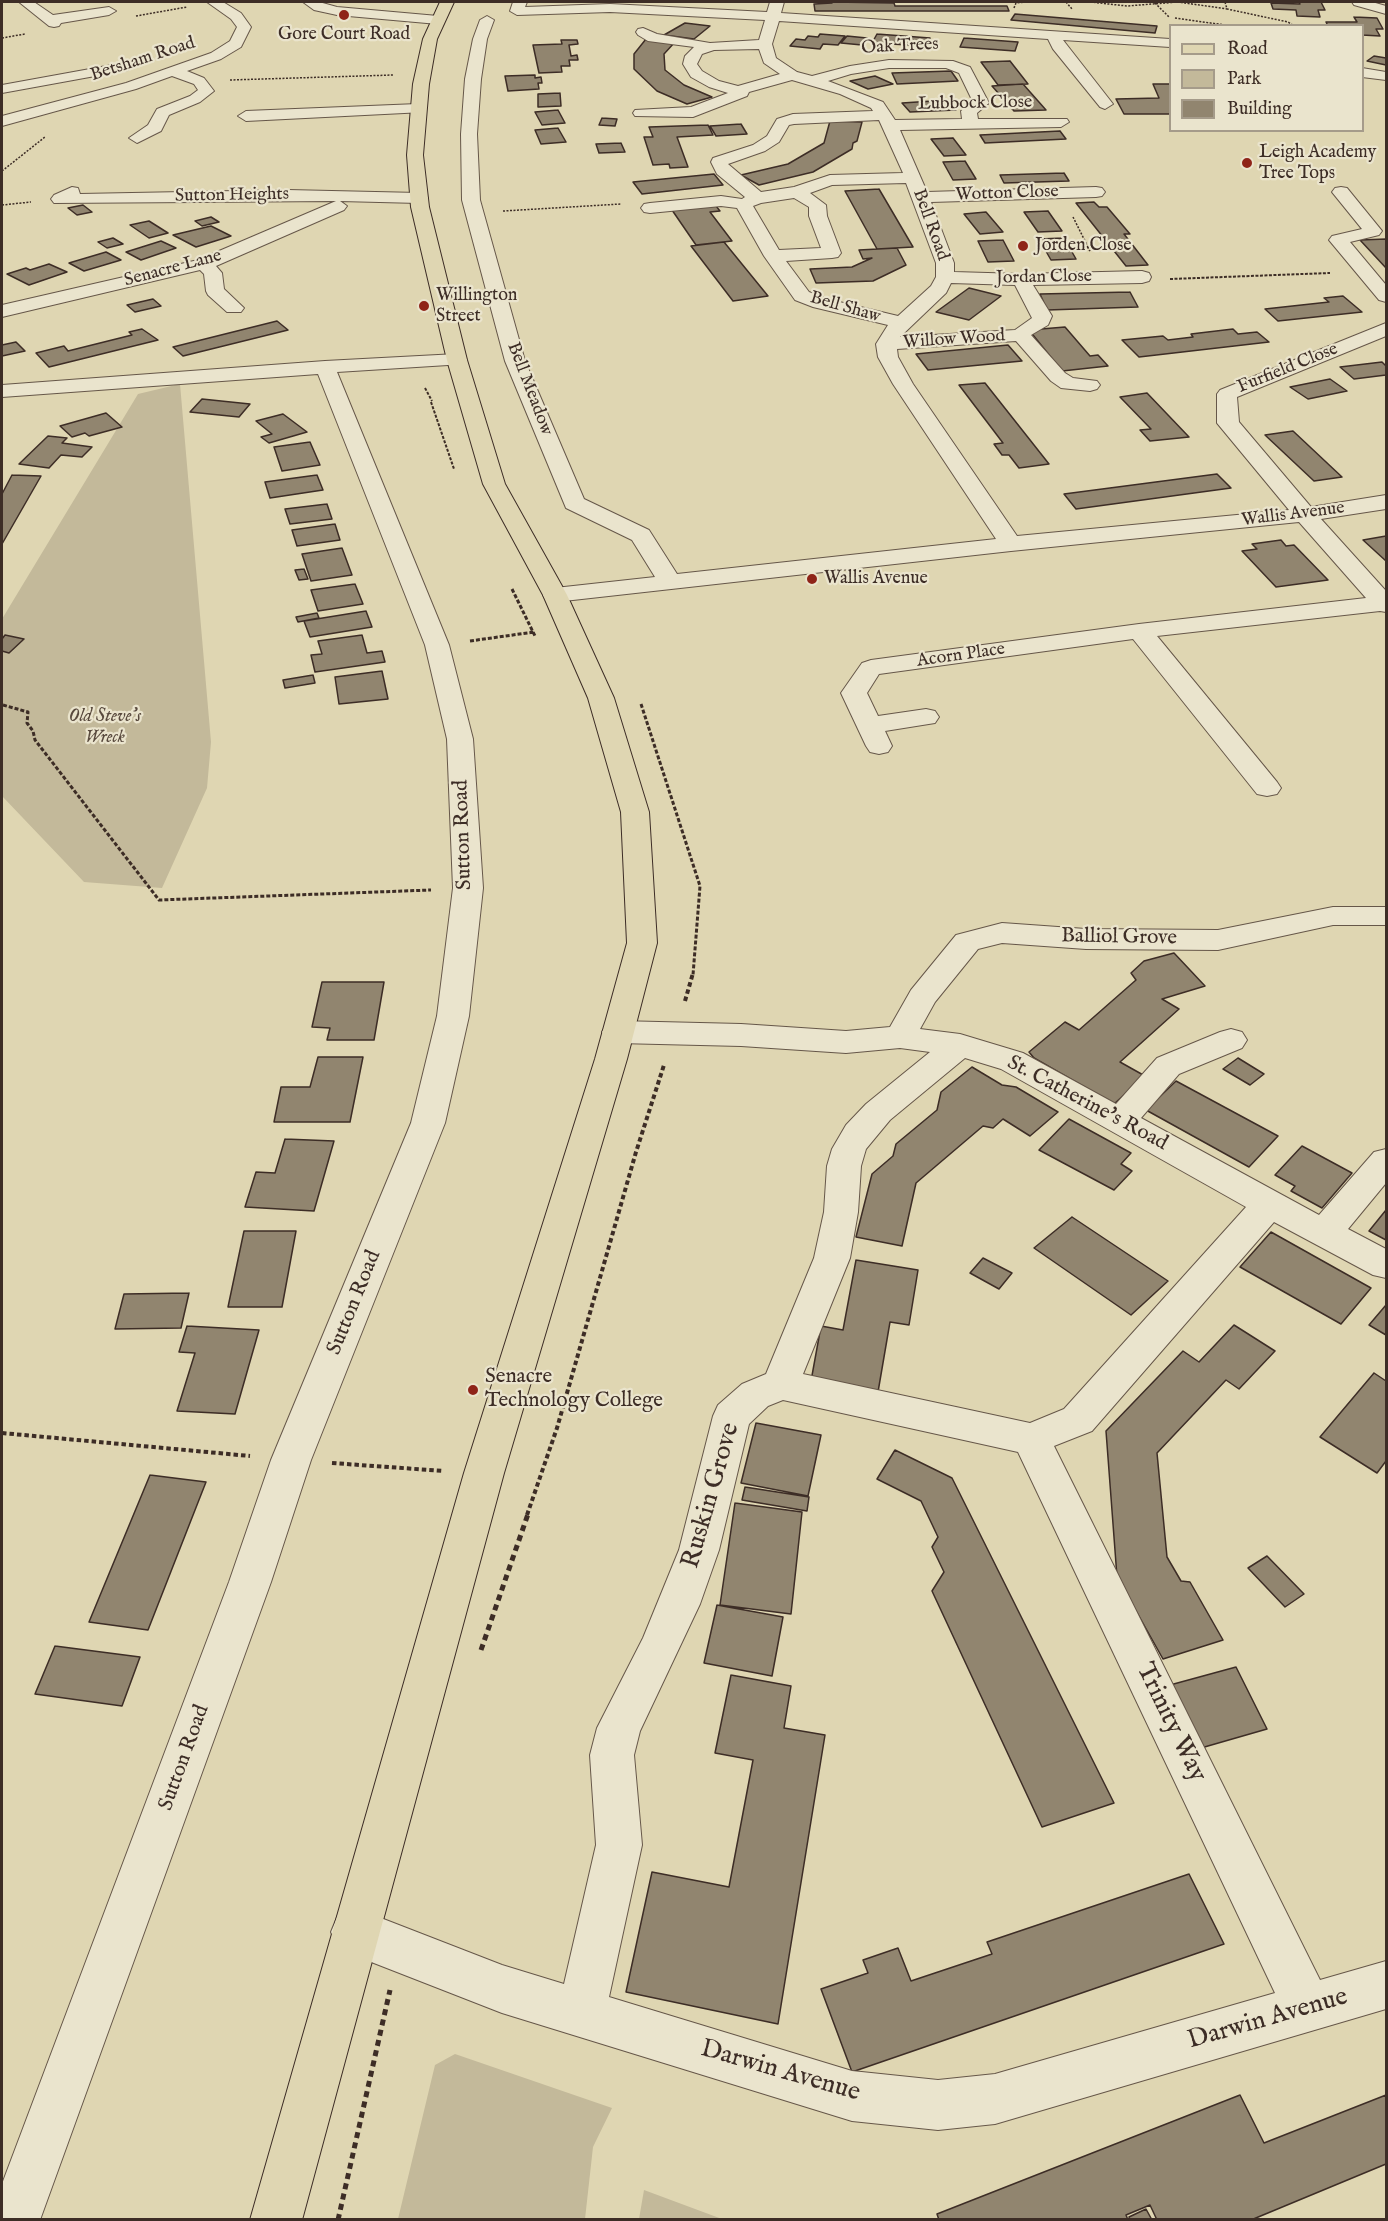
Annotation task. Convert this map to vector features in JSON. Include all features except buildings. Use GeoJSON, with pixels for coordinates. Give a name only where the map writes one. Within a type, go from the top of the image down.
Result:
{"type":"FeatureCollection","features":[{"type":"Feature","properties":{"kind":"main road"},"geometry":{"type":"LineString","coordinates":[[276,2220],[484,1473],[618,1032],[642,943],[635,812],[601,698],[555,595],[494,484],[457,360],[419,198],[415,155],[422,74],[430,39],[447,2]]}},
{"type":"Feature","properties":{"kind":"street"},"geometry":{"type":"LineString","coordinates":[[26,2],[52,22],[110,10]]}},
{"type":"Feature","properties":{"kind":"street","name":"Betsham Road"},"geometry":{"type":"LineString","coordinates":[[2,121],[93,98],[216,56],[236,44],[244,27],[236,16],[213,2]]}},
{"type":"Feature","properties":{"kind":"street"},"geometry":{"type":"LineString","coordinates":[[310,2],[319,7],[337,11],[438,20]]}},
{"type":"Feature","properties":{"kind":"street"},"geometry":{"type":"LineString","coordinates":[[1370,3],[1386,10]]}},
{"type":"Feature","properties":{"kind":"street"},"geometry":{"type":"LineString","coordinates":[[519,6],[775,8],[1169,44]]}},
{"type":"Feature","properties":{"kind":"street"},"geometry":{"type":"LineString","coordinates":[[641,113],[693,112],[742,93],[714,84],[696,74],[690,64],[697,51],[710,47],[765,44],[775,8]]}},
{"type":"Feature","properties":{"kind":"street","name":"Bell Meadow"},"geometry":{"type":"LineString","coordinates":[[487,20],[475,39],[469,134],[471,200],[515,361],[574,503],[641,535],[669,581]]}},
{"type":"Feature","properties":{"kind":"street"},"geometry":{"type":"LineString","coordinates":[[643,32],[653,38],[690,42],[710,47]]}},
{"type":"Feature","properties":{"kind":"street"},"geometry":{"type":"LineString","coordinates":[[1053,34],[1058,46],[1105,104]]}},
{"type":"Feature","properties":{"kind":"street"},"geometry":{"type":"LineString","coordinates":[[430,39],[450,39]]}},
{"type":"Feature","properties":{"kind":"street","name":"Bell Road"},"geometry":{"type":"LineString","coordinates":[[765,44],[769,60],[792,75],[863,98],[877,105],[887,120],[913,178],[945,263],[945,277],[939,289],[894,330],[886,344]]}},
{"type":"Feature","properties":{"kind":"street","name":"Oak Trees"},"geometry":{"type":"LineString","coordinates":[[812,81],[850,70],[879,65],[930,62],[948,64],[965,70],[981,103],[969,111],[970,123]]}},
{"type":"Feature","properties":{"kind":"street"},"geometry":{"type":"LineString","coordinates":[[2,88],[123,67]]}},
{"type":"Feature","properties":{"kind":"street"},"geometry":{"type":"LineString","coordinates":[[137,138],[155,128],[163,112],[195,99],[206,91],[199,81],[174,72]]}},
{"type":"Feature","properties":{"kind":"street"},"geometry":{"type":"LineString","coordinates":[[1364,72],[1386,76]]}},
{"type":"Feature","properties":{"kind":"street"},"geometry":{"type":"LineString","coordinates":[[738,91],[792,75]]}},
{"type":"Feature","properties":{"kind":"street"},"geometry":{"type":"LineString","coordinates":[[56,79],[93,98]]}},
{"type":"Feature","properties":{"kind":"street"},"geometry":{"type":"LineString","coordinates":[[246,116],[418,109]]}},
{"type":"Feature","properties":{"kind":"street","name":"Lubbock Close"},"geometry":{"type":"LineString","coordinates":[[751,201],[723,170],[719,162],[759,148],[773,139],[783,122],[793,119],[970,123],[1061,122]]}},
{"type":"Feature","properties":{"kind":"street"},"geometry":{"type":"LineString","coordinates":[[650,208],[721,201],[751,201],[797,192],[830,180],[913,178]]}},
{"type":"Feature","properties":{"kind":"street","name":"Sutton Heights"},"geometry":{"type":"LineString","coordinates":[[72,192],[60,199],[288,195],[419,198]]}},
{"type":"Feature","properties":{"kind":"street"},"geometry":{"type":"LineString","coordinates":[[773,255],[832,253],[818,216],[817,205],[797,192]]}},
{"type":"Feature","properties":{"kind":"street","name":"Wotton Close"},"geometry":{"type":"LineString","coordinates":[[919,197],[1096,192]]}},
{"type":"Feature","properties":{"kind":"street"},"geometry":{"type":"LineString","coordinates":[[1341,192],[1373,231],[1338,240],[1386,296]]}},
{"type":"Feature","properties":{"kind":"street","name":"Bell Shaw"},"geometry":{"type":"LineString","coordinates":[[751,201],[746,211],[802,296],[820,303],[901,323]]}},
{"type":"Feature","properties":{"kind":"street","name":"Senacre Lane"},"geometry":{"type":"LineString","coordinates":[[2,311],[204,264],[338,206]]}},
{"type":"Feature","properties":{"kind":"street"},"geometry":{"type":"LineString","coordinates":[[204,264],[213,273],[215,291],[234,308]]}},
{"type":"Feature","properties":{"kind":"street","name":"Jordan Close"},"geometry":{"type":"LineString","coordinates":[[945,277],[1021,280],[1142,277]]}},
{"type":"Feature","properties":{"kind":"street","name":"Willow Wood"},"geometry":{"type":"LineString","coordinates":[[886,344],[1026,341],[1041,321],[1042,316],[1021,280]]}},
{"type":"Feature","properties":{"kind":"street","name":"Furfield Close"},"geometry":{"type":"LineString","coordinates":[[1305,515],[1228,423],[1227,394],[1386,329]]}},
{"type":"Feature","properties":{"kind":"street"},"geometry":{"type":"LineString","coordinates":[[1026,341],[1058,377],[1068,384],[1090,385]]}},
{"type":"Feature","properties":{"kind":"street"},"geometry":{"type":"LineString","coordinates":[[886,344],[888,357],[903,384],[1011,544]]}},
{"type":"Feature","properties":{"kind":"street"},"geometry":{"type":"LineString","coordinates":[[2,391],[325,367],[457,360]]}},
{"type":"Feature","properties":{"kind":"street","name":"Sutton Road"},"geometry":{"type":"LineString","coordinates":[[14,2220],[250,1582],[291,1460],[428,1123],[453,1016],[468,888],[460,739],[437,645],[325,367]]}},
{"type":"Feature","properties":{"kind":"street","name":"Wallis Avenue"},"geometry":{"type":"LineString","coordinates":[[555,595],[1011,544],[1305,515],[1386,502]]}},
{"type":"Feature","properties":{"kind":"street"},"geometry":{"type":"LineString","coordinates":[[1305,515],[1386,604]]}},
{"type":"Feature","properties":{"kind":"street","name":"Acorn Place"},"geometry":{"type":"LineString","coordinates":[[926,717],[874,735],[854,693],[871,668],[1139,631],[1386,604]]}},
{"type":"Feature","properties":{"kind":"street"},"geometry":{"type":"LineString","coordinates":[[1139,631],[1268,788]]}},
{"type":"Feature","properties":{"kind":"street","name":"Balliol Grove"},"geometry":{"type":"LineString","coordinates":[[900,1037],[922,997],[967,942],[1002,933],[1086,939],[1218,940],[1333,915],[1386,916]]}},
{"type":"Feature","properties":{"kind":"street","name":"St. Catherine's Road"},"geometry":{"type":"LineString","coordinates":[[618,1032],[741,1035],[846,1042],[900,1037],[960,1045],[1012,1061],[1269,1204],[1386,1265]]}},
{"type":"Feature","properties":{"kind":"street"},"geometry":{"type":"LineString","coordinates":[[1121,1120],[1168,1066],[1231,1040]]}},
{"type":"Feature","properties":{"kind":"street"},"geometry":{"type":"LineString","coordinates":[[960,1045],[878,1112],[858,1132],[849,1149],[844,1166],[841,1212],[832,1258],[781,1384],[1032,1438],[1078,1420],[1269,1204]]}},
{"type":"Feature","properties":{"kind":"street"},"geometry":{"type":"LineString","coordinates":[[1324,1233],[1386,1161]]}},
{"type":"Feature","properties":{"kind":"street","name":"Ruskin Grove"},"geometry":{"type":"LineString","coordinates":[[581,2013],[620,1845],[612,1755],[619,1728],[658,1650],[699,1550],[732,1416],[755,1395],[781,1384]]}},
{"type":"Feature","properties":{"kind":"street","name":"Trinity Way"},"geometry":{"type":"LineString","coordinates":[[1032,1438],[1308,2008]]}},
{"type":"Feature","properties":{"kind":"street","name":"Darwin Avenue"},"geometry":{"type":"LineString","coordinates":[[355,1932],[502,1989],[852,2096],[938,2105],[995,2098],[1386,1985]]}},
{"type":"Feature","properties":{"kind":"path"},"geometry":{"type":"LineString","coordinates":[[1066,2],[1072,9]]}},
{"type":"Feature","properties":{"kind":"path"},"geometry":{"type":"LineString","coordinates":[[1090,2],[1127,6],[1178,2],[1227,9],[1291,24]]}},
{"type":"Feature","properties":{"kind":"path"},"geometry":{"type":"LineString","coordinates":[[1226,2],[1227,9]]}},
{"type":"Feature","properties":{"kind":"path"},"geometry":{"type":"LineString","coordinates":[[1155,3],[1170,17]]}},
{"type":"Feature","properties":{"kind":"path"},"geometry":{"type":"LineString","coordinates":[[199,81],[422,74]]}},
{"type":"Feature","properties":{"kind":"path"},"geometry":{"type":"LineString","coordinates":[[1060,193],[1105,278]]}},
{"type":"Feature","properties":{"kind":"path"},"geometry":{"type":"LineString","coordinates":[[474,212],[643,202],[650,208]]}},
{"type":"Feature","properties":{"kind":"path"},"geometry":{"type":"LineString","coordinates":[[1142,277],[1162,279],[1367,273]]}},
{"type":"Feature","properties":{"kind":"path"},"geometry":{"type":"LineString","coordinates":[[437,645],[532,632],[574,635]]}},
{"type":"Feature","properties":{"kind":"path"},"geometry":{"type":"LineString","coordinates":[[3,705],[28,712],[27,723],[33,731],[35,740],[159,900],[468,888]]}},
{"type":"Feature","properties":{"kind":"path"},"geometry":{"type":"LineString","coordinates":[[2,1433],[291,1460],[484,1473]]}},
{"type":"Feature","properties":{"kind":"green space","name":"Old Steve's Wreck"},"geometry":{"type":"Polygon","coordinates":[[[180,384],[211,742],[207,788],[162,888],[84,882],[2,796],[2,619],[138,394],[180,384]]]}},
{"type":"Feature","properties":{"kind":"green space"},"geometry":{"type":"Polygon","coordinates":[[[455,2054],[612,2108],[593,2147],[585,2219],[398,2219],[435,2065],[455,2054]]]}},
{"type":"Feature","properties":{"kind":"green space"},"geometry":{"type":"Polygon","coordinates":[[[644,2190],[722,2219],[639,2219],[644,2190]]]}},
{"type":"Feature","properties":{"kind":"place","name":"Gore Court Road"},"geometry":{"type":"Point","coordinates":[344,15]}},
{"type":"Feature","properties":{"kind":"place","name":"Leigh Academy Tree Tops"},"geometry":{"type":"Point","coordinates":[1247,163]}},
{"type":"Feature","properties":{"kind":"place","name":"Jorden Close"},"geometry":{"type":"Point","coordinates":[1023,246]}},
{"type":"Feature","properties":{"kind":"place","name":"Willington Street"},"geometry":{"type":"Point","coordinates":[424,306]}},
{"type":"Feature","properties":{"kind":"place","name":"Wallis Avenue"},"geometry":{"type":"Point","coordinates":[812,579]}},
{"type":"Feature","properties":{"kind":"place","name":"Senacre Technology College"},"geometry":{"type":"Point","coordinates":[473,1390]}}]}
